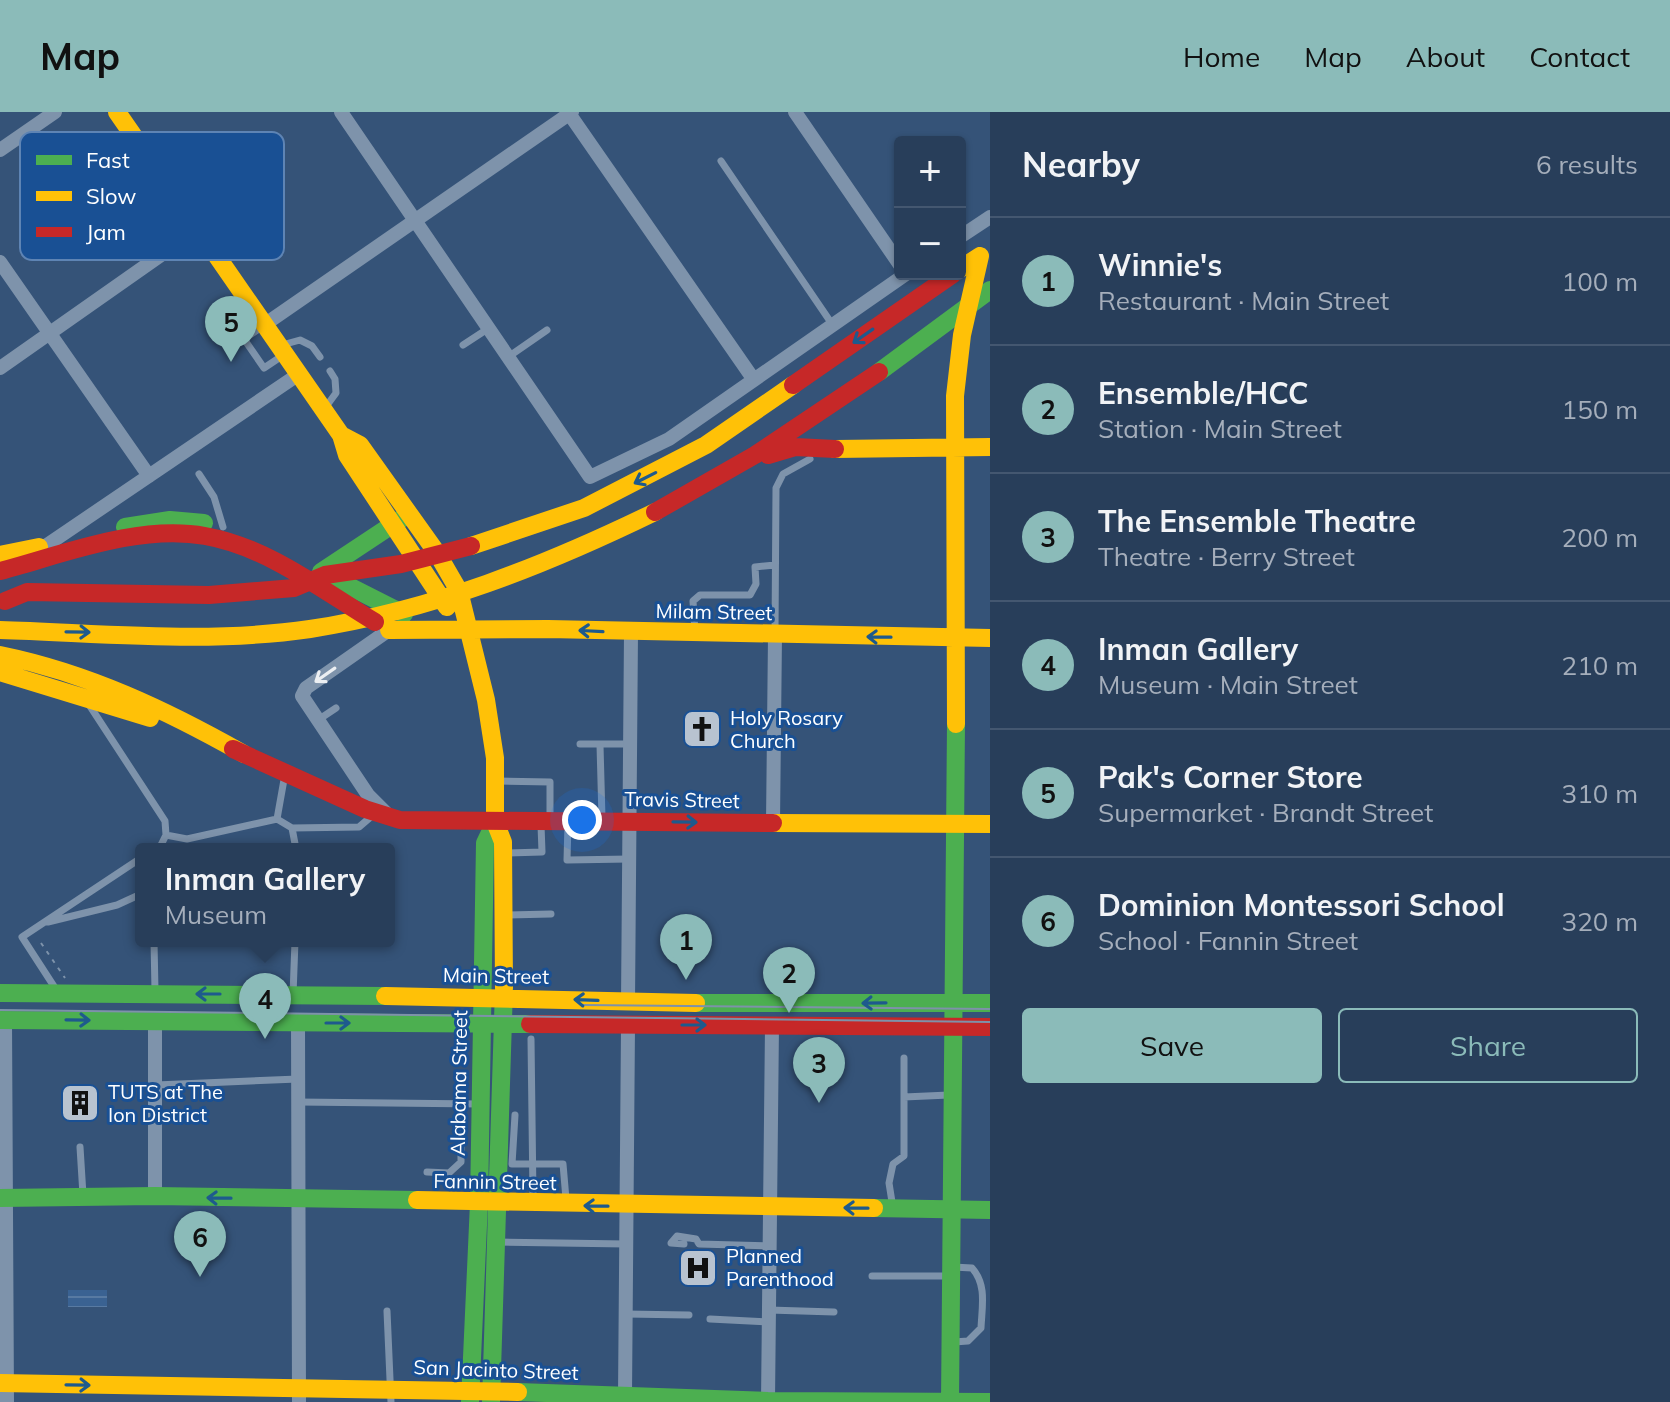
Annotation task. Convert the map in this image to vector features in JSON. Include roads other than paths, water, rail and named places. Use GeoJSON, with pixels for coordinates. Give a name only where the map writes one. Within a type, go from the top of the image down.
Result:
{"type":"FeatureCollection","features":[{"type":"Feature","properties":{"kind":"main road"},"geometry":{"type":"LineString","coordinates":[[117,112],[131,132]]}},
{"type":"Feature","properties":{"kind":"main road"},"geometry":{"type":"LineString","coordinates":[[966,266],[987,254]]}},
{"type":"Feature","properties":{"kind":"main road"},"geometry":{"type":"LineString","coordinates":[[950,1402],[958,446],[955,417],[959,354],[969,291],[987,254]]}},
{"type":"Feature","properties":{"kind":"main road"},"geometry":{"type":"LineString","coordinates":[[219,260],[341,435],[347,455],[391,525],[444,603],[468,628]]}},
{"type":"Feature","properties":{"kind":"main road"},"geometry":{"type":"LineString","coordinates":[[323,574],[401,564],[456,551],[584,508],[706,445],[944,280]]}},
{"type":"Feature","properties":{"kind":"main road"},"geometry":{"type":"LineString","coordinates":[[0,630],[308,629],[405,611],[479,590],[599,537],[748,460],[865,386],[990,290]]}},
{"type":"Feature","properties":{"kind":"main road"},"geometry":{"type":"LineString","coordinates":[[341,435],[360,445],[410,514],[459,591],[486,700],[495,781],[495,822]]}},
{"type":"Feature","properties":{"kind":"main road"},"geometry":{"type":"LineString","coordinates":[[748,460],[795,447],[990,447]]}},
{"type":"Feature","properties":{"kind":"main road"},"geometry":{"type":"LineString","coordinates":[[1,600],[27,592],[294,588],[323,574],[410,514]]}},
{"type":"Feature","properties":{"kind":"main road"},"geometry":{"type":"LineString","coordinates":[[0,555],[170,520],[223,527],[438,631]]}},
{"type":"Feature","properties":{"kind":"main road"},"geometry":{"type":"LineString","coordinates":[[0,571],[149,536],[205,536],[241,547],[279,565],[389,630]]}},
{"type":"Feature","properties":{"kind":"main road"},"geometry":{"type":"LineString","coordinates":[[1,600],[228,631]]}},
{"type":"Feature","properties":{"kind":"main road","name":"Milam Street"},"geometry":{"type":"LineString","coordinates":[[1,600],[283,610],[389,630],[468,628],[990,638]]}},
{"type":"Feature","properties":{"kind":"main road"},"geometry":{"type":"LineString","coordinates":[[0,655],[78,675],[157,705],[244,754]]}},
{"type":"Feature","properties":{"kind":"main road"},"geometry":{"type":"LineString","coordinates":[[0,672],[84,695],[244,754]]}},
{"type":"Feature","properties":{"kind":"main road","name":"Travis Street"},"geometry":{"type":"LineString","coordinates":[[244,754],[375,813],[400,820],[990,824]]}},
{"type":"Feature","properties":{"kind":"main road","name":"Alabama Street"},"geometry":{"type":"LineString","coordinates":[[470,1396],[488,1204],[507,1115],[503,853],[495,822]]}},
{"type":"Feature","properties":{"kind":"main road","name":"Alabama Street"},"geometry":{"type":"LineString","coordinates":[[491,1396],[496,1243],[488,1204],[481,1104],[485,843],[495,822]]}},
{"type":"Feature","properties":{"kind":"main road","name":"Main Street"},"geometry":{"type":"LineString","coordinates":[[0,993],[64,990],[772,1005],[990,1003]]}},
{"type":"Feature","properties":{"kind":"main road"},"geometry":{"type":"LineString","coordinates":[[3,1020],[990,1027]]}},
{"type":"Feature","properties":{"kind":"main road","name":"Fannin Street"},"geometry":{"type":"LineString","coordinates":[[2,1198],[155,1196],[533,1205],[990,1210]]}},
{"type":"Feature","properties":{"kind":"main road","name":"San Jacinto Street"},"geometry":{"type":"LineString","coordinates":[[5,1390],[990,1402]]}},
{"type":"Feature","properties":{"kind":"street"},"geometry":{"type":"LineString","coordinates":[[26,132],[55,112]]}},
{"type":"Feature","properties":{"kind":"street"},"geometry":{"type":"LineString","coordinates":[[341,112],[590,477],[669,439],[897,280]]}},
{"type":"Feature","properties":{"kind":"street"},"geometry":{"type":"LineString","coordinates":[[795,112],[894,256]]}},
{"type":"Feature","properties":{"kind":"street"},"geometry":{"type":"LineString","coordinates":[[264,325],[570,113],[754,380]]}},
{"type":"Feature","properties":{"kind":"street"},"geometry":{"type":"LineString","coordinates":[[0,150],[20,136]]}},
{"type":"Feature","properties":{"kind":"street"},"geometry":{"type":"LineString","coordinates":[[966,233],[990,217]]}},
{"type":"Feature","properties":{"kind":"street"},"geometry":{"type":"LineString","coordinates":[[0,368],[154,260]]}},
{"type":"Feature","properties":{"kind":"street"},"geometry":{"type":"LineString","coordinates":[[0,262],[149,476]]}},
{"type":"Feature","properties":{"kind":"street"},"geometry":{"type":"LineString","coordinates":[[47,545],[299,374]]}},
{"type":"Feature","properties":{"kind":"street"},"geometry":{"type":"LineString","coordinates":[[389,630],[306,688],[304,703],[368,795],[384,812],[400,820]]}},
{"type":"Feature","properties":{"kind":"street"},"geometry":{"type":"LineString","coordinates":[[628,1002],[631,633]]}},
{"type":"Feature","properties":{"kind":"street"},"geometry":{"type":"LineString","coordinates":[[773,823],[775,635]]}},
{"type":"Feature","properties":{"kind":"street"},"geometry":{"type":"LineString","coordinates":[[3,1020],[5,1390]]}},
{"type":"Feature","properties":{"kind":"street"},"geometry":{"type":"LineString","coordinates":[[155,1021],[155,1196]]}},
{"type":"Feature","properties":{"kind":"street"},"geometry":{"type":"LineString","coordinates":[[298,1023],[299,1395]]}},
{"type":"Feature","properties":{"kind":"street"},"geometry":{"type":"LineString","coordinates":[[768,1401],[772,1025]]}},
{"type":"Feature","properties":{"kind":"street"},"geometry":{"type":"LineString","coordinates":[[625,1396],[628,1026]]}},
{"type":"Feature","properties":{"kind":"lane"},"geometry":{"type":"LineString","coordinates":[[721,161],[833,325]]}},
{"type":"Feature","properties":{"kind":"lane"},"geometry":{"type":"LineString","coordinates":[[264,325],[244,339],[264,368],[282,350],[300,340],[312,346],[320,357]]}},
{"type":"Feature","properties":{"kind":"lane"},"geometry":{"type":"LineString","coordinates":[[463,345],[489,328]]}},
{"type":"Feature","properties":{"kind":"lane"},"geometry":{"type":"LineString","coordinates":[[508,357],[547,330]]}},
{"type":"Feature","properties":{"kind":"lane"},"geometry":{"type":"LineString","coordinates":[[324,410],[336,393],[335,379],[330,371]]}},
{"type":"Feature","properties":{"kind":"lane"},"geometry":{"type":"LineString","coordinates":[[775,635],[776,488],[783,474],[795,464],[835,449]]}},
{"type":"Feature","properties":{"kind":"lane"},"geometry":{"type":"LineString","coordinates":[[199,474],[214,497],[223,527]]}},
{"type":"Feature","properties":{"kind":"lane"},"geometry":{"type":"LineString","coordinates":[[695,634],[693,601],[700,595],[750,595],[756,584],[755,567],[775,565]]}},
{"type":"Feature","properties":{"kind":"lane"},"geometry":{"type":"LineString","coordinates":[[84,695],[102,728],[165,821],[166,835],[162,843]]}},
{"type":"Feature","properties":{"kind":"lane"},"geometry":{"type":"LineString","coordinates":[[317,722],[336,708]]}},
{"type":"Feature","properties":{"kind":"lane"},"geometry":{"type":"LineString","coordinates":[[580,744],[630,744]]}},
{"type":"Feature","properties":{"kind":"lane"},"geometry":{"type":"LineString","coordinates":[[600,745],[602,822]]}},
{"type":"Feature","properties":{"kind":"lane"},"geometry":{"type":"LineString","coordinates":[[277,819],[286,773]]}},
{"type":"Feature","properties":{"kind":"lane"},"geometry":{"type":"LineString","coordinates":[[495,781],[550,782],[553,822],[567,860],[629,859]]}},
{"type":"Feature","properties":{"kind":"lane"},"geometry":{"type":"LineString","coordinates":[[166,835],[187,839],[277,819],[292,828],[359,827],[375,813]]}},
{"type":"Feature","properties":{"kind":"lane"},"geometry":{"type":"LineString","coordinates":[[503,853],[542,852],[553,822]]}},
{"type":"Feature","properties":{"kind":"lane"},"geometry":{"type":"LineString","coordinates":[[292,828],[295,843]]}},
{"type":"Feature","properties":{"kind":"lane"},"geometry":{"type":"LineString","coordinates":[[64,990],[22,937],[135,862]]}},
{"type":"Feature","properties":{"kind":"lane"},"geometry":{"type":"LineString","coordinates":[[42,924],[117,905],[135,897]]}},
{"type":"Feature","properties":{"kind":"lane"},"geometry":{"type":"LineString","coordinates":[[504,915],[551,914]]}},
{"type":"Feature","properties":{"kind":"lane"},"geometry":{"type":"LineString","coordinates":[[154,947],[155,994]]}},
{"type":"Feature","properties":{"kind":"lane"},"geometry":{"type":"LineString","coordinates":[[293,995],[295,947]]}},
{"type":"Feature","properties":{"kind":"lane"},"geometry":{"type":"LineString","coordinates":[[531,1039],[533,1205]]}},
{"type":"Feature","properties":{"kind":"lane"},"geometry":{"type":"LineString","coordinates":[[893,1208],[889,1183],[893,1164],[904,1156],[904,1058]]}},
{"type":"Feature","properties":{"kind":"lane"},"geometry":{"type":"LineString","coordinates":[[155,1085],[298,1079]]}},
{"type":"Feature","properties":{"kind":"lane"},"geometry":{"type":"LineString","coordinates":[[904,1097],[952,1095]]}},
{"type":"Feature","properties":{"kind":"lane"},"geometry":{"type":"LineString","coordinates":[[298,1102],[481,1104]]}},
{"type":"Feature","properties":{"kind":"lane"},"geometry":{"type":"LineString","coordinates":[[427,1172],[449,1173],[461,1162],[461,1102]]}},
{"type":"Feature","properties":{"kind":"lane"},"geometry":{"type":"LineString","coordinates":[[532,1114],[507,1115],[512,1164],[563,1164],[566,1205]]}},
{"type":"Feature","properties":{"kind":"lane"},"geometry":{"type":"LineString","coordinates":[[80,1147],[83,1197]]}},
{"type":"Feature","properties":{"kind":"lane"},"geometry":{"type":"LineString","coordinates":[[496,1243],[626,1244]]}},
{"type":"Feature","properties":{"kind":"lane"},"geometry":{"type":"LineString","coordinates":[[692,1244],[769,1246]]}},
{"type":"Feature","properties":{"kind":"lane"},"geometry":{"type":"LineString","coordinates":[[872,1276],[972,1268],[980,1277],[983,1289],[981,1328],[968,1341],[950,1342]]}},
{"type":"Feature","properties":{"kind":"lane"},"geometry":{"type":"LineString","coordinates":[[387,1311],[391,1396]]}},
{"type":"Feature","properties":{"kind":"lane"},"geometry":{"type":"LineString","coordinates":[[710,1319],[834,1312]]}},
{"type":"Feature","properties":{"kind":"lane"},"geometry":{"type":"LineString","coordinates":[[625,1314],[689,1315]]}},
{"type":"Feature","properties":{"kind":"water"},"geometry":{"type":"Polygon","coordinates":[[[68,1290],[107,1290],[107,1307],[68,1307],[68,1290]]]}},
{"type":"Feature","properties":{"kind":"tram line"},"geometry":{"type":"LineString","coordinates":[[582,1005],[990,1009]]}},
{"type":"Feature","properties":{"kind":"tram line"},"geometry":{"type":"LineString","coordinates":[[0,1010],[990,1022]]}},
{"type":"Feature","properties":{"kind":"place","name":"Pak's Corner Store"},"geometry":{"type":"Point","coordinates":[231,362]}},
{"type":"Feature","properties":{"kind":"place","name":"Holy Rosary Church"},"geometry":{"type":"Point","coordinates":[702,729]}},
{"type":"Feature","properties":{"kind":"place","name":"Winnie's"},"geometry":{"type":"Point","coordinates":[686,980]}},
{"type":"Feature","properties":{"kind":"place","name":"Ensemble/HCC"},"geometry":{"type":"Point","coordinates":[789,1013]}},
{"type":"Feature","properties":{"kind":"place","name":"Inman Gallery"},"geometry":{"type":"Point","coordinates":[265,1039]}},
{"type":"Feature","properties":{"kind":"place","name":"TUTS at The Ion District"},"geometry":{"type":"Point","coordinates":[80,1103]}},
{"type":"Feature","properties":{"kind":"place","name":"The Ensemble Theatre"},"geometry":{"type":"Point","coordinates":[819,1103]}},
{"type":"Feature","properties":{"kind":"place","name":"Planned Parenthood"},"geometry":{"type":"Point","coordinates":[698,1268]}},
{"type":"Feature","properties":{"kind":"place","name":"Dominion Montessori School"},"geometry":{"type":"Point","coordinates":[200,1277]}}]}
